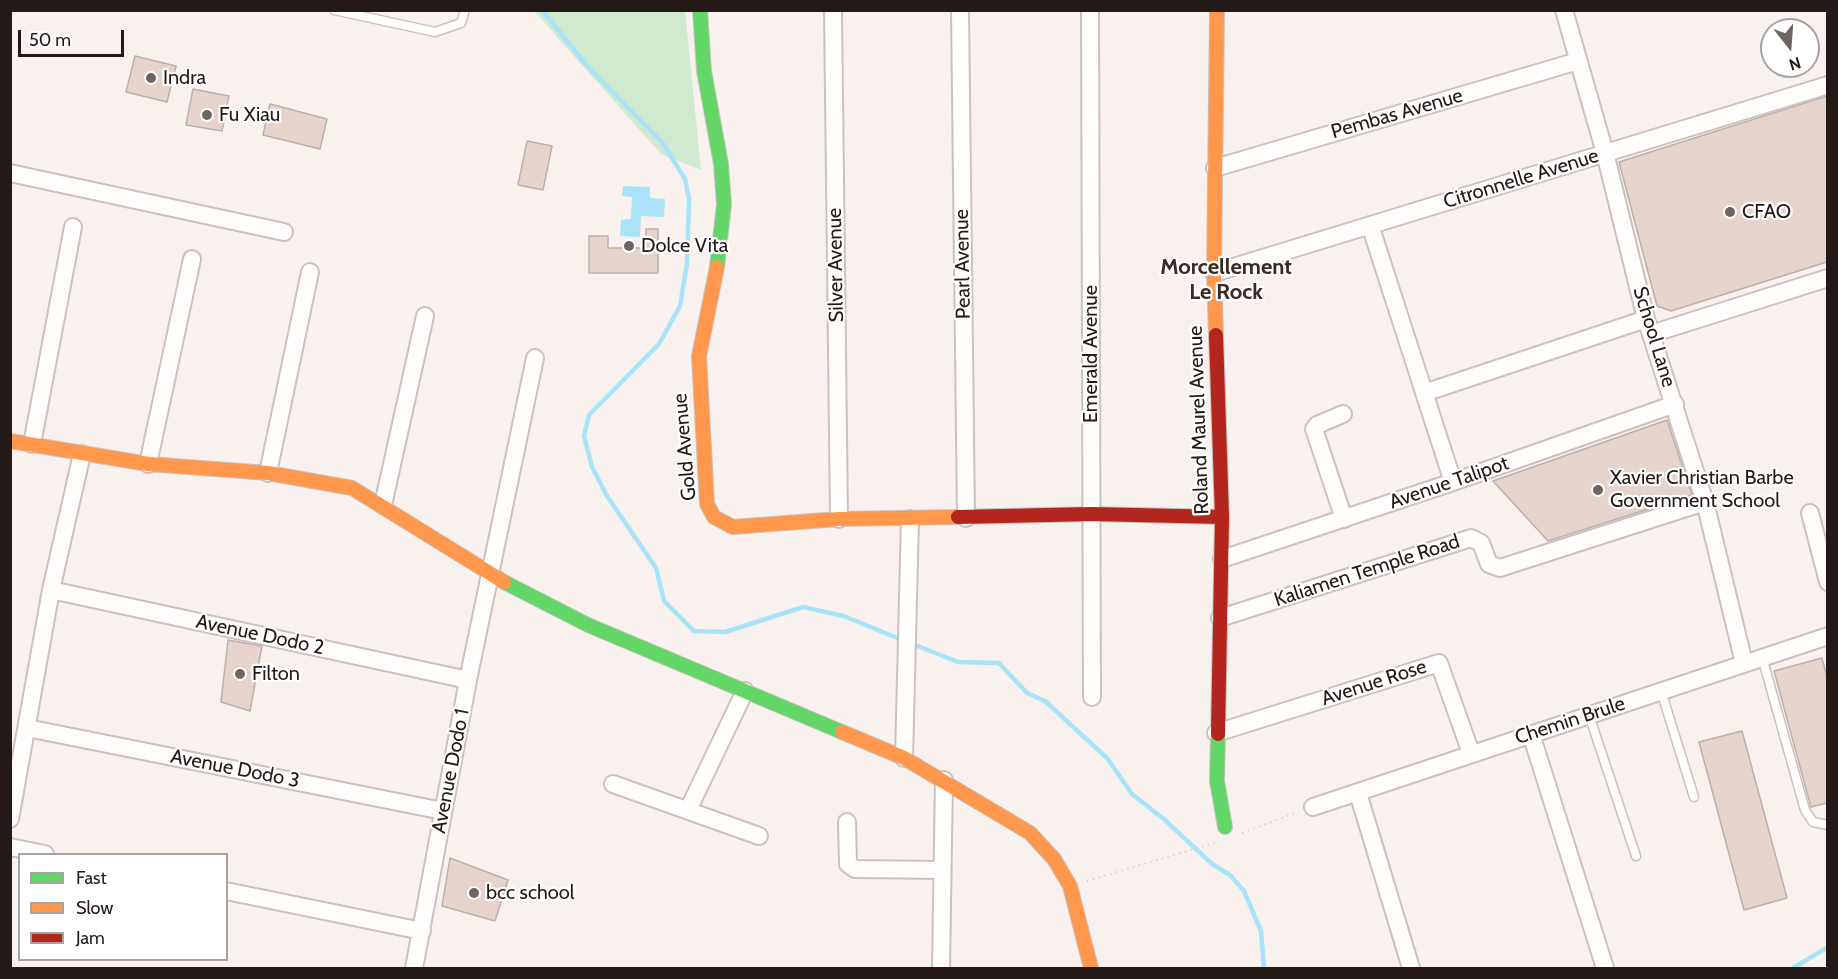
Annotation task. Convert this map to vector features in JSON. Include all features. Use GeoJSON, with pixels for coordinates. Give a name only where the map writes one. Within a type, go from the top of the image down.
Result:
{"type":"FeatureCollection","features":[{"type":"Feature","properties":{"kind":"street","name":"Gold Avenue"},"geometry":{"type":"LineString","coordinates":[[700,10],[704,70],[721,164],[724,204],[719,256],[699,356],[702,450],[707,504],[714,517],[733,527],[839,519],[1092,514],[1222,517]]}},
{"type":"Feature","properties":{"kind":"street","name":"Silver Avenue"},"geometry":{"type":"LineString","coordinates":[[833,10],[839,519]]}},
{"type":"Feature","properties":{"kind":"street","name":"Pearl Avenue"},"geometry":{"type":"LineString","coordinates":[[960,10],[966,518]]}},
{"type":"Feature","properties":{"kind":"street","name":"Emerald Avenue"},"geometry":{"type":"LineString","coordinates":[[1090,10],[1092,697]]}},
{"type":"Feature","properties":{"kind":"street","name":"Roland Maurel Avenue"},"geometry":{"type":"LineString","coordinates":[[1217,10],[1214,273],[1222,559],[1216,733],[1218,791],[1226,833]]}},
{"type":"Feature","properties":{"kind":"street","name":"School Lane"},"geometry":{"type":"LineString","coordinates":[[1564,10],[1605,153],[1649,326],[1705,502],[1744,663]]}},
{"type":"Feature","properties":{"kind":"street","name":"Pembas Avenue"},"geometry":{"type":"LineString","coordinates":[[1215,168],[1578,61]]}},
{"type":"Feature","properties":{"kind":"street","name":"Citronnelle Avenue"},"geometry":{"type":"LineString","coordinates":[[1214,273],[1827,85]]}},
{"type":"Feature","properties":{"kind":"street"},"geometry":{"type":"LineString","coordinates":[[10,173],[285,232]]}},
{"type":"Feature","properties":{"kind":"street"},"geometry":{"type":"LineString","coordinates":[[1370,225],[1453,482]]}},
{"type":"Feature","properties":{"kind":"street"},"geometry":{"type":"LineString","coordinates":[[32,444],[73,226]]}},
{"type":"Feature","properties":{"kind":"street"},"geometry":{"type":"LineString","coordinates":[[148,464],[192,259]]}},
{"type":"Feature","properties":{"kind":"street"},"geometry":{"type":"LineString","coordinates":[[268,473],[310,272]]}},
{"type":"Feature","properties":{"kind":"street"},"geometry":{"type":"LineString","coordinates":[[1424,393],[1649,326],[1827,279]]}},
{"type":"Feature","properties":{"kind":"street"},"geometry":{"type":"LineString","coordinates":[[383,505],[425,316]]}},
{"type":"Feature","properties":{"kind":"street","name":"Avenue Dodo 1"},"geometry":{"type":"LineString","coordinates":[[414,969],[468,680],[535,358]]}},
{"type":"Feature","properties":{"kind":"street","name":"Avenue Talipot"},"geometry":{"type":"LineString","coordinates":[[1222,559],[1453,482],[1675,404]]}},
{"type":"Feature","properties":{"kind":"street"},"geometry":{"type":"LineString","coordinates":[[1343,414],[1317,425],[1314,429],[1344,519]]}},
{"type":"Feature","properties":{"kind":"street"},"geometry":{"type":"LineString","coordinates":[[10,441],[148,464],[268,473],[352,488],[383,505],[491,575],[588,625],[904,758],[1030,832],[1054,859],[1070,886],[1091,969]]}},
{"type":"Feature","properties":{"kind":"street"},"geometry":{"type":"LineString","coordinates":[[10,819],[51,590],[82,454]]}},
{"type":"Feature","properties":{"kind":"street","name":"Kaliamen Temple Road"},"geometry":{"type":"LineString","coordinates":[[1220,618],[1471,538],[1481,543],[1489,564],[1500,568],[1705,502]]}},
{"type":"Feature","properties":{"kind":"street"},"geometry":{"type":"LineString","coordinates":[[1810,513],[1827,582]]}},
{"type":"Feature","properties":{"kind":"street"},"geometry":{"type":"LineString","coordinates":[[904,758],[910,519]]}},
{"type":"Feature","properties":{"kind":"street","name":"Avenue Dodo 2"},"geometry":{"type":"LineString","coordinates":[[51,590],[468,680]]}},
{"type":"Feature","properties":{"kind":"street","name":"Chemin Brule"},"geometry":{"type":"LineString","coordinates":[[1313,807],[1827,636]]}},
{"type":"Feature","properties":{"kind":"street","name":"Avenue Rose"},"geometry":{"type":"LineString","coordinates":[[1216,733],[1439,663],[1472,753]]}},
{"type":"Feature","properties":{"kind":"street"},"geometry":{"type":"LineString","coordinates":[[688,810],[745,691]]}},
{"type":"Feature","properties":{"kind":"street","name":"Avenue Dodo 3"},"geometry":{"type":"LineString","coordinates":[[27,728],[443,811]]}},
{"type":"Feature","properties":{"kind":"street"},"geometry":{"type":"LineString","coordinates":[[1531,734],[1605,969]]}},
{"type":"Feature","properties":{"kind":"street"},"geometry":{"type":"LineString","coordinates":[[941,969],[944,780]]}},
{"type":"Feature","properties":{"kind":"street"},"geometry":{"type":"LineString","coordinates":[[613,784],[759,836]]}},
{"type":"Feature","properties":{"kind":"street"},"geometry":{"type":"LineString","coordinates":[[1358,793],[1412,969]]}},
{"type":"Feature","properties":{"kind":"street"},"geometry":{"type":"LineString","coordinates":[[847,822],[848,864],[855,869],[942,870]]}},
{"type":"Feature","properties":{"kind":"street"},"geometry":{"type":"LineString","coordinates":[[10,847],[36,853]]}},
{"type":"Feature","properties":{"kind":"street"},"geometry":{"type":"LineString","coordinates":[[228,891],[422,931]]}},
{"type":"Feature","properties":{"kind":"lane"},"geometry":{"type":"LineString","coordinates":[[334,10],[435,32],[461,23],[465,10]]}},
{"type":"Feature","properties":{"kind":"lane"},"geometry":{"type":"LineString","coordinates":[[1762,657],[1805,810],[1813,822],[1827,825]]}},
{"type":"Feature","properties":{"kind":"lane"},"geometry":{"type":"LineString","coordinates":[[1661,691],[1694,797]]}},
{"type":"Feature","properties":{"kind":"lane"},"geometry":{"type":"LineString","coordinates":[[1589,715],[1636,856]]}},
{"type":"Feature","properties":{"kind":"path"},"geometry":{"type":"LineString","coordinates":[[1238,834],[1313,807]]}},
{"type":"Feature","properties":{"kind":"path"},"geometry":{"type":"LineString","coordinates":[[1070,886],[1206,846],[1226,833]]}},
{"type":"Feature","properties":{"kind":"green space"},"geometry":{"type":"Polygon","coordinates":[[[534,11],[685,11],[701,170],[661,154],[534,11]]]}},
{"type":"Feature","properties":{"kind":"water"},"geometry":{"type":"Polygon","coordinates":[[[623,186],[650,187],[650,198],[665,199],[664,217],[641,216],[640,237],[620,236],[621,220],[631,219],[632,197],[622,196],[623,186]]]}},
{"type":"Feature","properties":{"kind":"building"},"geometry":{"type":"Polygon","coordinates":[[[135,56],[176,66],[167,102],[126,92],[135,56]]]}},
{"type":"Feature","properties":{"kind":"building"},"geometry":{"type":"Polygon","coordinates":[[[193,89],[229,96],[222,131],[186,125],[193,89]]]}},
{"type":"Feature","properties":{"kind":"building","name":"CFAO"},"geometry":{"type":"Polygon","coordinates":[[[1827,96],[1827,262],[1671,311],[1657,306],[1619,162],[1827,96]]]}},
{"type":"Feature","properties":{"kind":"building"},"geometry":{"type":"Polygon","coordinates":[[[270,104],[327,119],[320,149],[263,135],[270,104]]]}},
{"type":"Feature","properties":{"kind":"building"},"geometry":{"type":"Polygon","coordinates":[[[527,141],[552,146],[543,190],[518,185],[527,141]]]}},
{"type":"Feature","properties":{"kind":"building"},"geometry":{"type":"Polygon","coordinates":[[[646,229],[658,229],[658,273],[589,273],[589,236],[608,236],[608,248],[646,248],[646,229]]]}},
{"type":"Feature","properties":{"kind":"building","name":"Xavier Christian Barbe Government School"},"geometry":{"type":"Polygon","coordinates":[[[1667,420],[1692,495],[1548,541],[1493,481],[1667,420]]]}},
{"type":"Feature","properties":{"kind":"building","name":"Filton"},"geometry":{"type":"Polygon","coordinates":[[[228,640],[262,646],[250,711],[221,702],[228,640]]]}},
{"type":"Feature","properties":{"kind":"building"},"geometry":{"type":"Polygon","coordinates":[[[1822,658],[1827,677],[1827,803],[1811,807],[1774,671],[1822,658]]]}},
{"type":"Feature","properties":{"kind":"building"},"geometry":{"type":"Polygon","coordinates":[[[1742,731],[1787,898],[1744,910],[1699,742],[1742,731]]]}},
{"type":"Feature","properties":{"kind":"building","name":"bcc school"},"geometry":{"type":"Polygon","coordinates":[[[450,858],[508,880],[495,921],[442,906],[450,858]]]}},
{"type":"Feature","properties":{"kind":"waterway"},"geometry":{"type":"LineString","coordinates":[[542,10],[588,67],[662,142],[685,179],[689,199],[687,263],[680,306],[659,344],[589,415],[584,436],[592,467],[607,496],[656,568],[664,601],[694,631],[725,632],[803,607],[844,616],[902,640]]}},
{"type":"Feature","properties":{"kind":"waterway"},"geometry":{"type":"LineString","coordinates":[[910,643],[958,662],[999,663],[1027,693],[1045,701],[1107,758],[1132,794],[1165,820],[1212,864],[1230,875],[1244,891],[1261,931],[1264,968]]}},
{"type":"Feature","properties":{"kind":"waterway"},"geometry":{"type":"LineString","coordinates":[[1793,968],[1828,947]]}},
{"type":"Feature","properties":{"kind":"traffic: fast"},"geometry":{"type":"LineString","coordinates":[[700,10],[704,71],[721,164],[724,204],[717,267]]}},
{"type":"Feature","properties":{"kind":"traffic: fast"},"geometry":{"type":"LineString","coordinates":[[504,582],[588,625],[842,732]]}},
{"type":"Feature","properties":{"kind":"traffic: fast"},"geometry":{"type":"LineString","coordinates":[[1218,734],[1217,781],[1225,827]]}},
{"type":"Feature","properties":{"kind":"traffic: slow"},"geometry":{"type":"LineString","coordinates":[[1216,335],[1214,273],[1217,10]]}},
{"type":"Feature","properties":{"kind":"traffic: slow"},"geometry":{"type":"LineString","coordinates":[[717,267],[699,356],[707,504],[714,517],[733,527],[839,519],[958,517]]}},
{"type":"Feature","properties":{"kind":"traffic: slow"},"geometry":{"type":"LineString","coordinates":[[10,441],[148,464],[268,473],[352,488],[504,582]]}},
{"type":"Feature","properties":{"kind":"traffic: slow"},"geometry":{"type":"LineString","coordinates":[[842,732],[904,758],[1030,833],[1054,859],[1070,886],[1091,968]]}},
{"type":"Feature","properties":{"kind":"traffic: jam"},"geometry":{"type":"LineString","coordinates":[[1216,335],[1222,517],[1218,734]]}},
{"type":"Feature","properties":{"kind":"traffic: jam"},"geometry":{"type":"LineString","coordinates":[[958,517],[1092,514],[1222,517]]}},
{"type":"Feature","properties":{"kind":"place","name":"Indra"},"geometry":{"type":"Point","coordinates":[151,78]}},
{"type":"Feature","properties":{"kind":"place","name":"Fu Xiau"},"geometry":{"type":"Point","coordinates":[207,115]}},
{"type":"Feature","properties":{"kind":"place","name":"CFAO"},"geometry":{"type":"Point","coordinates":[1730,212]}},
{"type":"Feature","properties":{"kind":"place","name":"Dolce Vita"},"geometry":{"type":"Point","coordinates":[629,246]}},
{"type":"Feature","properties":{"kind":"place","name":"Xavier Christian Barbe Government School"},"geometry":{"type":"Point","coordinates":[1598,490]}},
{"type":"Feature","properties":{"kind":"place","name":"Filton"},"geometry":{"type":"Point","coordinates":[240,674]}},
{"type":"Feature","properties":{"kind":"place","name":"bcc school"},"geometry":{"type":"Point","coordinates":[474,893]}},
{"type":"Feature","properties":{"kind":"district","name":"Morcellement Le Rock"},"geometry":{"type":"Point","coordinates":[1226,280]}}]}
